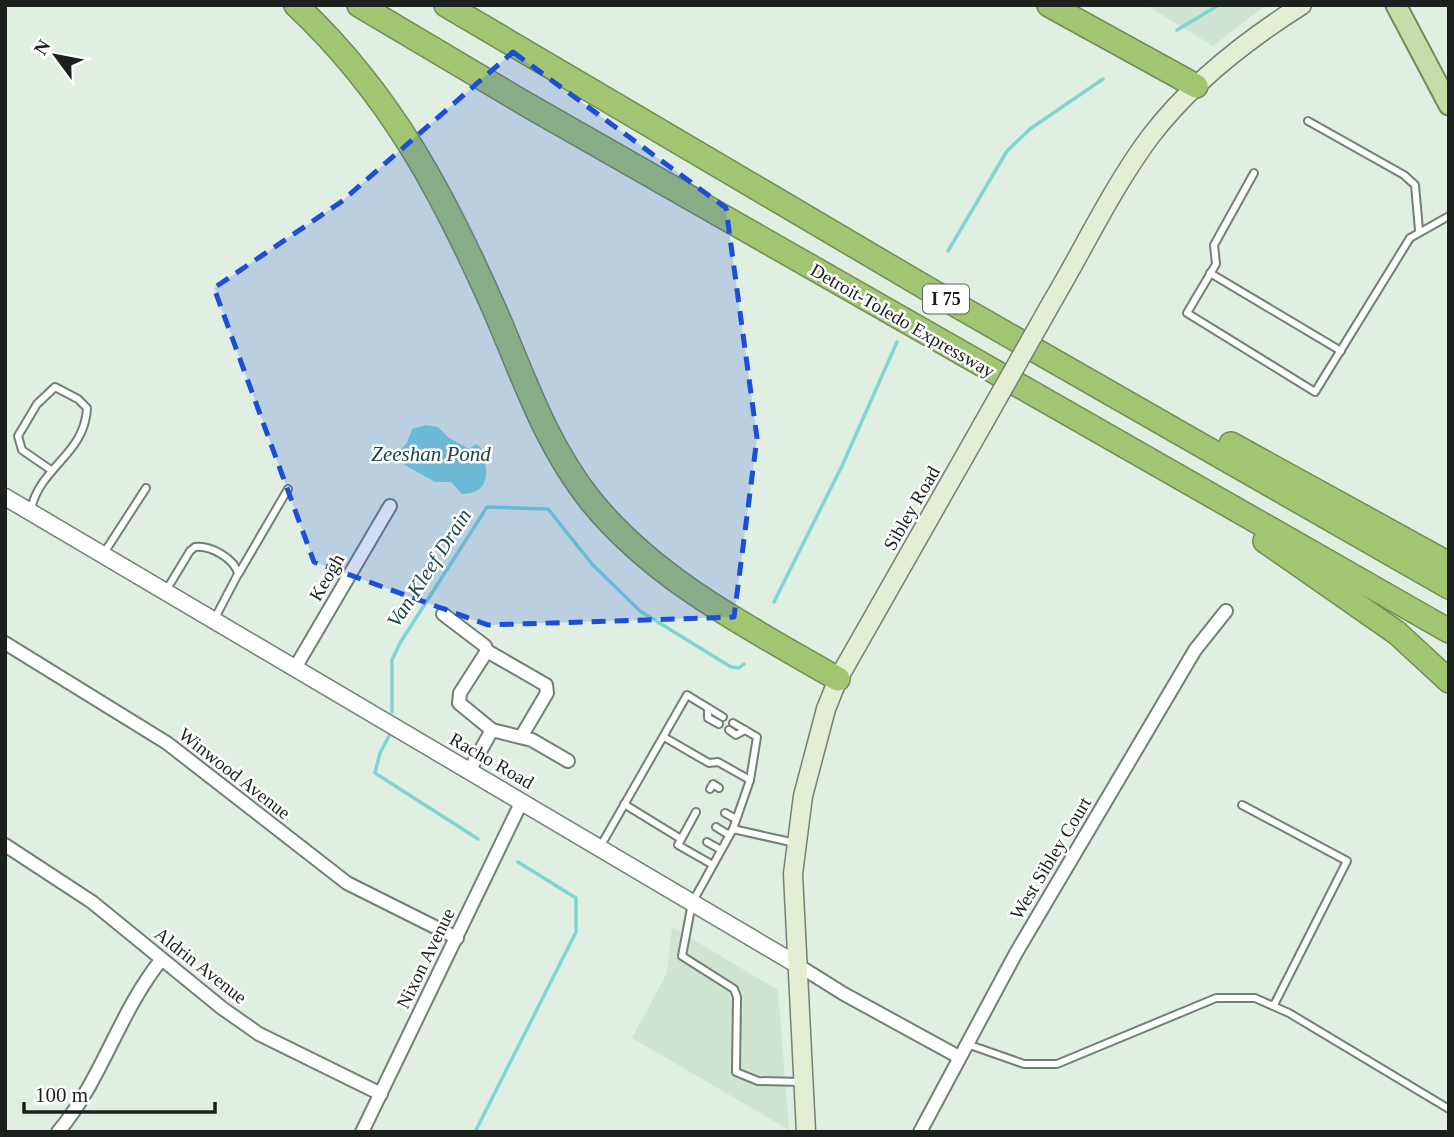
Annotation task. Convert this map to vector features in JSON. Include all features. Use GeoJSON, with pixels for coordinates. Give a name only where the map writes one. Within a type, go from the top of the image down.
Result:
{"type":"FeatureCollection","features":[{"type":"Feature","properties":{"kind":"highway"},"geometry":{"type":"LineString","coordinates":[[296,5],[366,78],[429,171],[496,312],[546,431],[589,498],[638,551],[682,586],[838,679]]}},
{"type":"Feature","properties":{"kind":"highway","name":"Detroit-Toledo Expressway"},"geometry":{"type":"LineString","coordinates":[[359,5],[524,103],[1449,631]]}},
{"type":"Feature","properties":{"kind":"highway","name":"Detroit-Toledo Expressway"},"geometry":{"type":"LineString","coordinates":[[446,5],[928,289],[1449,587]]}},
{"type":"Feature","properties":{"kind":"highway"},"geometry":{"type":"LineString","coordinates":[[1049,5],[1196,86]]}},
{"type":"Feature","properties":{"kind":"highway"},"geometry":{"type":"LineString","coordinates":[[1072,370],[1135,391],[1449,564]]}},
{"type":"Feature","properties":{"kind":"highway"},"geometry":{"type":"LineString","coordinates":[[1233,510],[1252,531],[1288,559],[1397,633],[1449,681]]}},
{"type":"Feature","properties":{"kind":"main road","name":"Sibley Road"},"geometry":{"type":"LineString","coordinates":[[806,1132],[796,964],[795,843],[813,756],[838,679],[1138,155],[1196,86],[1230,55],[1302,5]]}},
{"type":"Feature","properties":{"kind":"main road"},"geometry":{"type":"LineString","coordinates":[[1396,5],[1449,105]]}},
{"type":"Feature","properties":{"kind":"street","name":"Racho Road"},"geometry":{"type":"LineString","coordinates":[[5,497],[844,994],[958,1057]]}},
{"type":"Feature","properties":{"kind":"street","name":"Keogh"},"geometry":{"type":"LineString","coordinates":[[295,668],[390,506]]}},
{"type":"Feature","properties":{"kind":"street","name":"West Sibley Court"},"geometry":{"type":"LineString","coordinates":[[920,1132],[1016,953],[1195,650],[1226,611]]}},
{"type":"Feature","properties":{"kind":"street"},"geometry":{"type":"LineString","coordinates":[[443,614],[483,642],[487,651],[547,685],[547,693],[521,737]]}},
{"type":"Feature","properties":{"kind":"street","name":"Winwood Avenue"},"geometry":{"type":"LineString","coordinates":[[5,643],[167,743],[347,883],[457,937]]}},
{"type":"Feature","properties":{"kind":"street"},"geometry":{"type":"LineString","coordinates":[[487,651],[460,693],[459,703],[492,730],[532,740],[568,761]]}},
{"type":"Feature","properties":{"kind":"street"},"geometry":{"type":"LineString","coordinates":[[469,771],[492,730]]}},
{"type":"Feature","properties":{"kind":"street","name":"Nixon Avenue"},"geometry":{"type":"LineString","coordinates":[[362,1132],[522,801]]}},
{"type":"Feature","properties":{"kind":"street","name":"Aldrin Avenue"},"geometry":{"type":"LineString","coordinates":[[7,851],[92,902],[161,960],[259,1034],[381,1094]]}},
{"type":"Feature","properties":{"kind":"street"},"geometry":{"type":"LineString","coordinates":[[58,1132],[86,1092],[132,999],[161,960]]}},
{"type":"Feature","properties":{"kind":"lane"},"geometry":{"type":"LineString","coordinates":[[1308,121],[1404,175],[1415,185],[1419,201],[1419,230]]}},
{"type":"Feature","properties":{"kind":"lane"},"geometry":{"type":"LineString","coordinates":[[1254,173],[1214,245],[1216,264],[1187,313],[1315,392],[1410,238],[1419,230],[1449,216]]}},
{"type":"Feature","properties":{"kind":"lane"},"geometry":{"type":"LineString","coordinates":[[1210,273],[1341,351]]}},
{"type":"Feature","properties":{"kind":"lane"},"geometry":{"type":"LineString","coordinates":[[30,511],[34,494],[51,470],[65,460],[86,423],[87,408],[78,399],[55,387],[37,404],[18,436],[22,450],[51,470]]}},
{"type":"Feature","properties":{"kind":"lane"},"geometry":{"type":"LineString","coordinates":[[103,554],[146,488]]}},
{"type":"Feature","properties":{"kind":"lane"},"geometry":{"type":"LineString","coordinates":[[214,620],[288,489]]}},
{"type":"Feature","properties":{"kind":"lane"},"geometry":{"type":"LineString","coordinates":[[166,591],[195,547],[208,547],[232,562],[238,574]]}},
{"type":"Feature","properties":{"kind":"lane"},"geometry":{"type":"LineString","coordinates":[[599,848],[687,695],[723,717]]}},
{"type":"Feature","properties":{"kind":"lane"},"geometry":{"type":"LineString","coordinates":[[708,708],[708,718],[719,724]]}},
{"type":"Feature","properties":{"kind":"lane"},"geometry":{"type":"LineString","coordinates":[[731,727],[745,730],[757,737],[750,780],[731,832],[692,903],[682,956],[734,989],[737,997],[736,1072],[758,1081],[804,1082]]}},
{"type":"Feature","properties":{"kind":"lane"},"geometry":{"type":"LineString","coordinates":[[664,737],[709,763],[718,762],[750,780]]}},
{"type":"Feature","properties":{"kind":"lane"},"geometry":{"type":"LineString","coordinates":[[710,789],[713,785],[719,788]]}},
{"type":"Feature","properties":{"kind":"lane"},"geometry":{"type":"LineString","coordinates":[[734,797],[742,803]]}},
{"type":"Feature","properties":{"kind":"lane"},"geometry":{"type":"LineString","coordinates":[[624,804],[681,839]]}},
{"type":"Feature","properties":{"kind":"lane"},"geometry":{"type":"LineString","coordinates":[[1242,805],[1347,861],[1274,1005]]}},
{"type":"Feature","properties":{"kind":"lane"},"geometry":{"type":"LineString","coordinates":[[725,813],[736,819]]}},
{"type":"Feature","properties":{"kind":"lane"},"geometry":{"type":"LineString","coordinates":[[697,815],[678,845],[713,865]]}},
{"type":"Feature","properties":{"kind":"lane"},"geometry":{"type":"LineString","coordinates":[[716,827],[795,843]]}},
{"type":"Feature","properties":{"kind":"lane"},"geometry":{"type":"LineString","coordinates":[[707,842],[721,850]]}},
{"type":"Feature","properties":{"kind":"lane"},"geometry":{"type":"LineString","coordinates":[[967,1044],[1024,1064],[1057,1064],[1202,1002],[1242,996],[1274,1005],[1449,1110]]}},
{"type":"Feature","properties":{"kind":"highlighted area"},"geometry":{"type":"Polygon","coordinates":[[[513,52],[726,208],[757,438],[734,617],[488,625],[314,562],[214,288],[341,202],[513,52]]]}},
{"type":"Feature","properties":{"kind":"shaded area"},"geometry":{"type":"Polygon","coordinates":[[[1146,5],[1266,5],[1213,46],[1146,5]]]}},
{"type":"Feature","properties":{"kind":"shaded area"},"geometry":{"type":"Polygon","coordinates":[[[672,927],[778,990],[789,1130],[632,1038],[667,973],[672,927]]]}},
{"type":"Feature","properties":{"kind":"water","name":"Zeeshan Pond"},"geometry":{"type":"Polygon","coordinates":[[[426,425],[438,427],[449,438],[469,449],[476,444],[481,448],[486,477],[479,489],[462,494],[451,482],[435,482],[396,460],[394,456],[407,443],[412,429],[426,425]]]}},
{"type":"Feature","properties":{"kind":"waterway","name":"Van Kleef Drain"},"geometry":{"type":"LineString","coordinates":[[1177,30],[1219,5]]}},
{"type":"Feature","properties":{"kind":"waterway","name":"Van Kleef Drain"},"geometry":{"type":"LineString","coordinates":[[948,251],[1007,151],[1030,129],[1103,79]]}},
{"type":"Feature","properties":{"kind":"waterway","name":"Van Kleef Drain"},"geometry":{"type":"LineString","coordinates":[[774,602],[842,466],[897,342]]}},
{"type":"Feature","properties":{"kind":"waterway","name":"Van Kleef Drain"},"geometry":{"type":"LineString","coordinates":[[392,712],[392,660],[400,643],[487,507],[548,509],[592,564],[640,611],[731,667],[739,668],[744,664]]}},
{"type":"Feature","properties":{"kind":"waterway","name":"Van Kleef Drain"},"geometry":{"type":"LineString","coordinates":[[389,736],[380,753],[375,773],[478,839]]}},
{"type":"Feature","properties":{"kind":"waterway","name":"Van Kleef Drain"},"geometry":{"type":"LineString","coordinates":[[475,1132],[576,932],[576,898],[518,862]]}}]}
